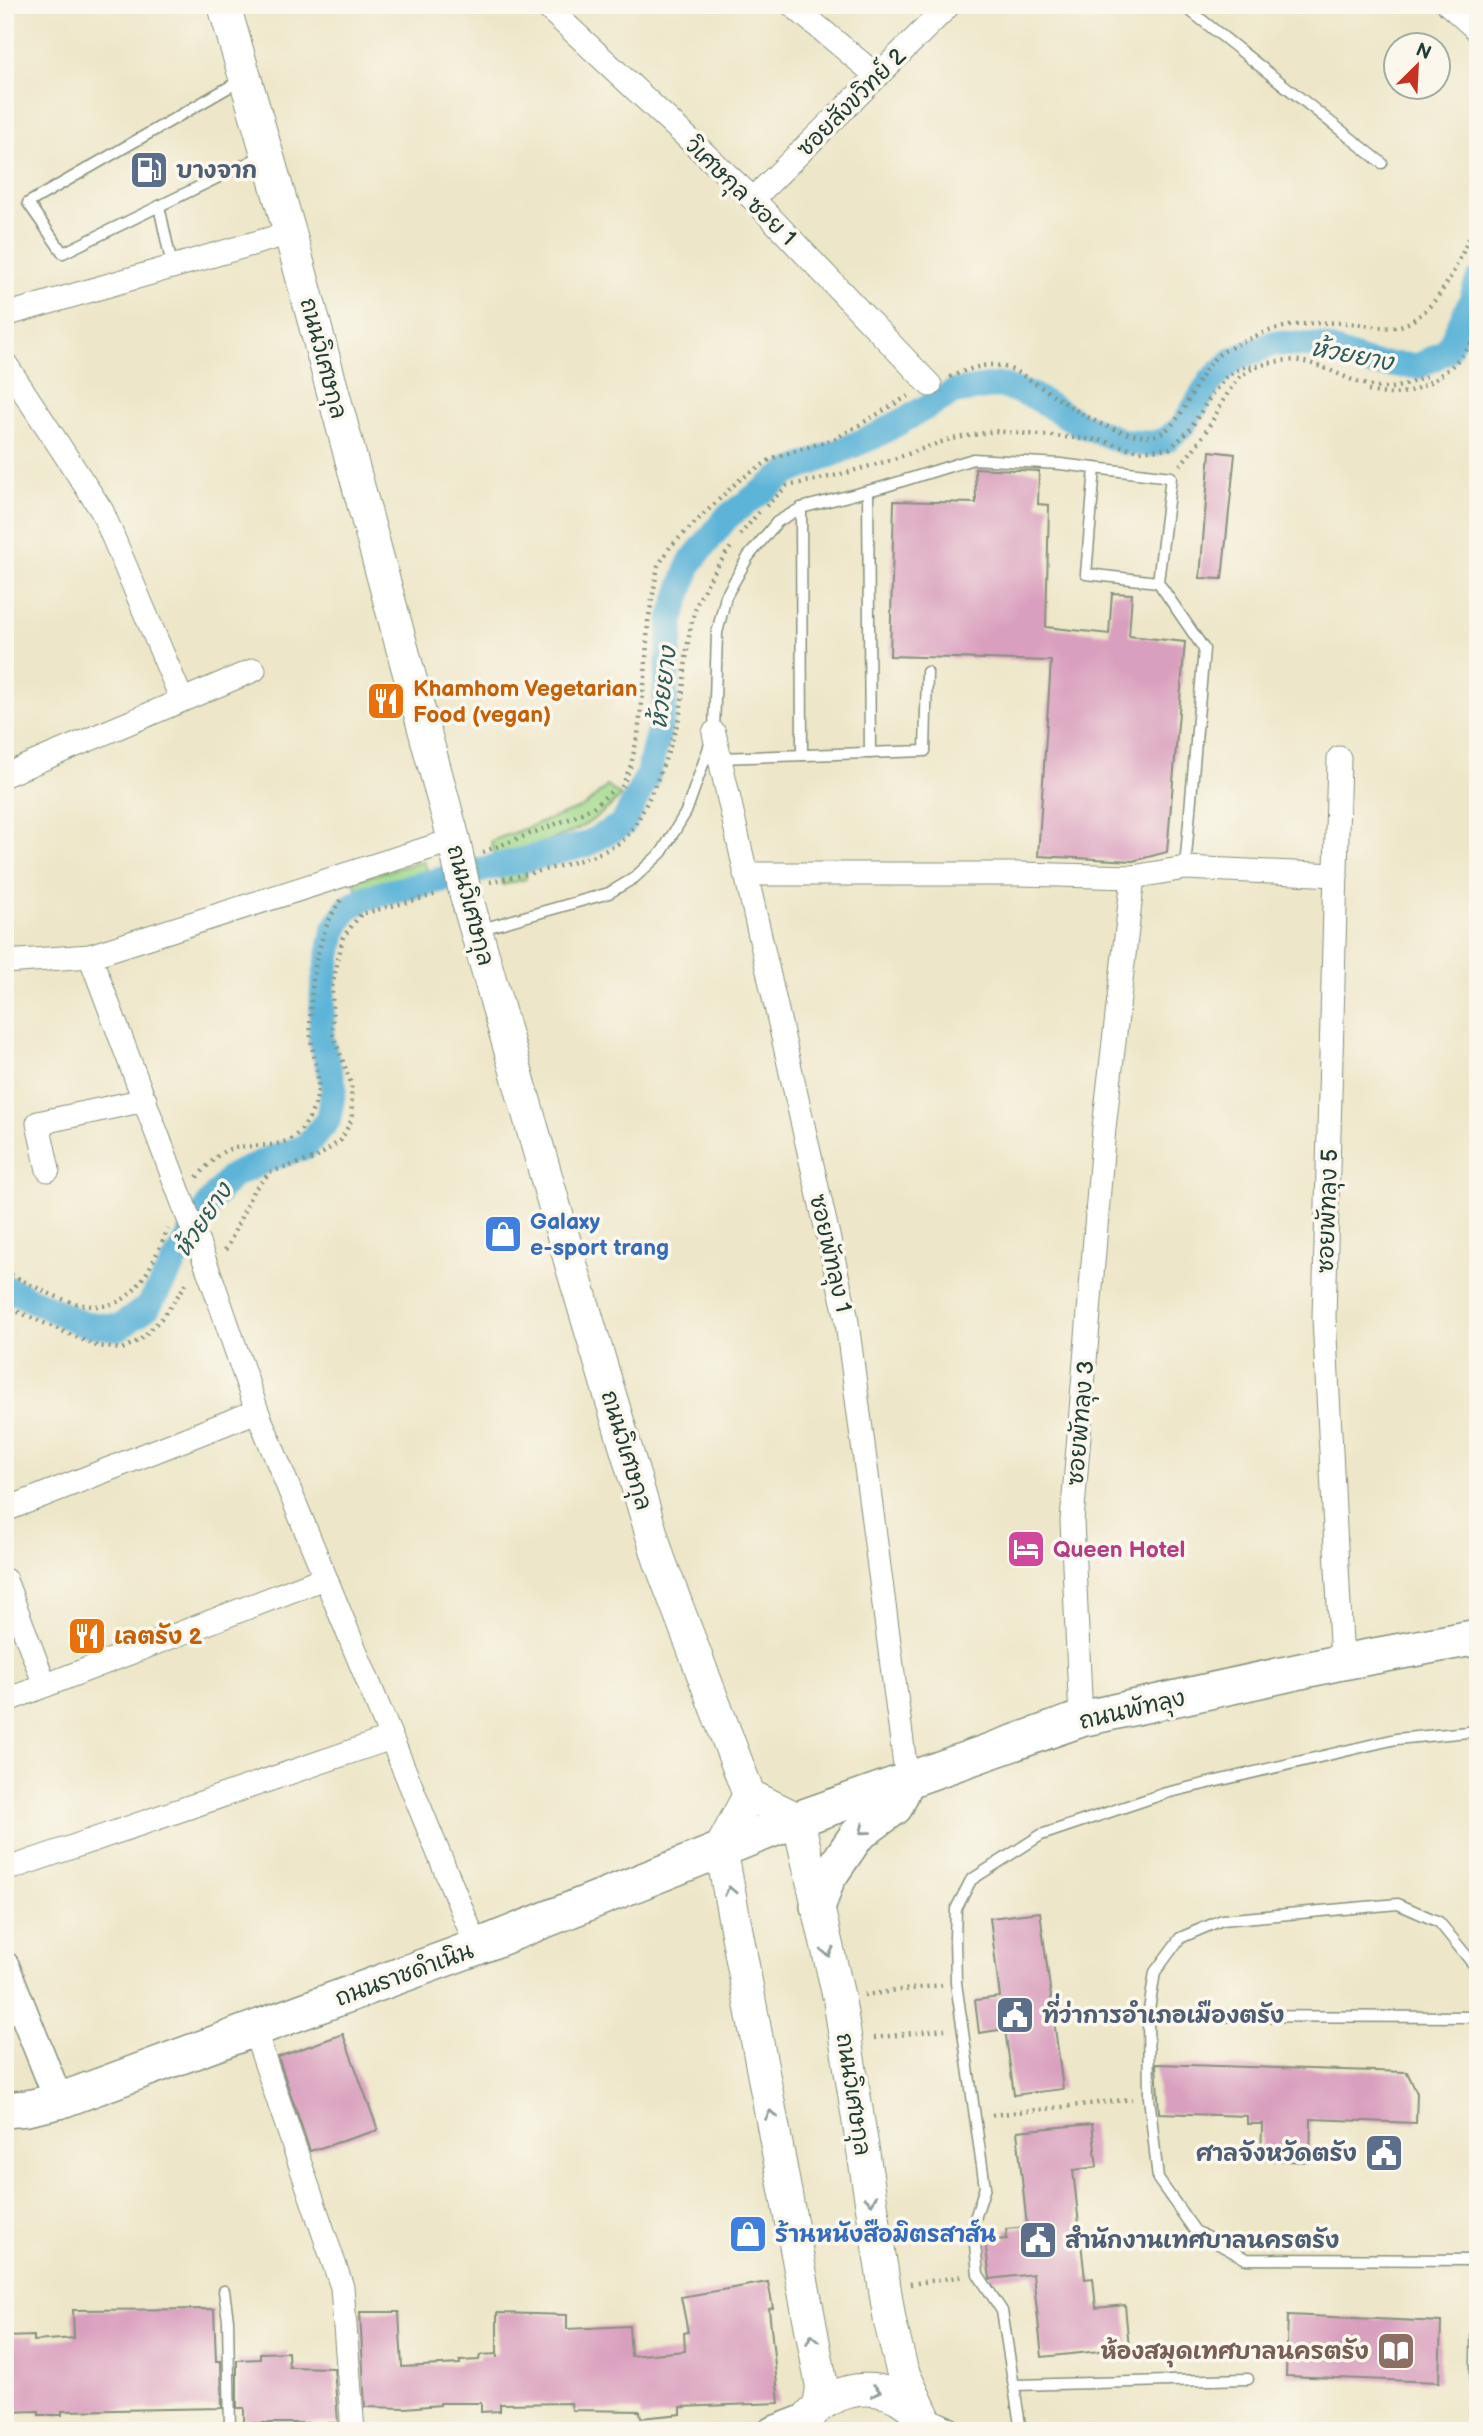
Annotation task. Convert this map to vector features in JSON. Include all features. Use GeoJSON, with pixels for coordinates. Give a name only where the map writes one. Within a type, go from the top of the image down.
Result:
{"type":"FeatureCollection","features":[{"type":"Feature","properties":{"kind":"main road","name":"ถนนวิเศษกุล"},"geometry":{"type":"LineString","coordinates":[[224,5],[290,233],[464,887],[573,1271],[659,1559],[748,1795]]}},
{"type":"Feature","properties":{"kind":"main road","name":"ถนนพัทลุง"},"geometry":{"type":"LineString","coordinates":[[798,1819],[1081,1719],[1342,1662],[1478,1637]]}},
{"type":"Feature","properties":{"kind":"main road"},"geometry":{"type":"LineString","coordinates":[[818,1906],[827,1879],[857,1835],[895,1807],[907,1780]]}},
{"type":"Feature","properties":{"kind":"main road"},"geometry":{"type":"LineString","coordinates":[[798,1819],[748,1795],[722,1848],[822,2387],[809,2418]]}},
{"type":"Feature","properties":{"kind":"main road","name":"ถนนวิเศษกุล"},"geometry":{"type":"LineString","coordinates":[[798,1819],[839,1998],[884,2287],[902,2370],[934,2427]]}},
{"type":"Feature","properties":{"kind":"main road","name":"ถนนราชดำเนิน"},"geometry":{"type":"LineString","coordinates":[[5,2110],[59,2101],[477,1947],[798,1819]]}},
{"type":"Feature","properties":{"kind":"main road"},"geometry":{"type":"LineString","coordinates":[[809,2418],[840,2394],[863,2389],[887,2393],[909,2404],[934,2427]]}},
{"type":"Feature","properties":{"kind":"street","name":"วิเศษกุล ซอย 1"},"geometry":{"type":"LineString","coordinates":[[545,5],[753,199],[930,385]]}},
{"type":"Feature","properties":{"kind":"street"},"geometry":{"type":"LineString","coordinates":[[792,5],[877,76]]}},
{"type":"Feature","properties":{"kind":"street","name":"ซอยสังขวิทย์ 2"},"geometry":{"type":"LineString","coordinates":[[753,199],[949,5]]}},
{"type":"Feature","properties":{"kind":"street"},"geometry":{"type":"LineString","coordinates":[[1449,5],[1478,31]]}},
{"type":"Feature","properties":{"kind":"street"},"geometry":{"type":"LineString","coordinates":[[5,315],[290,233]]}},
{"type":"Feature","properties":{"kind":"street"},"geometry":{"type":"LineString","coordinates":[[5,363],[102,511],[182,700]]}},
{"type":"Feature","properties":{"kind":"street"},"geometry":{"type":"LineString","coordinates":[[5,775],[254,670]]}},
{"type":"Feature","properties":{"kind":"street","name":"ซอยพัทลุง 1"},"geometry":{"type":"LineString","coordinates":[[714,733],[846,1315],[907,1780]]}},
{"type":"Feature","properties":{"kind":"street","name":"ซอยพัทลุง 5"},"geometry":{"type":"LineString","coordinates":[[1339,758],[1324,1318],[1342,1662]]}},
{"type":"Feature","properties":{"kind":"street"},"geometry":{"type":"LineString","coordinates":[[745,874],[1020,874],[1133,877],[1185,868],[1336,875]]}},
{"type":"Feature","properties":{"kind":"street","name":"ซอยพัทลุง 3"},"geometry":{"type":"LineString","coordinates":[[1081,1719],[1072,1521],[1104,1128],[1133,877]]}},
{"type":"Feature","properties":{"kind":"street"},"geometry":{"type":"LineString","coordinates":[[5,962],[90,956],[464,887]]}},
{"type":"Feature","properties":{"kind":"street"},"geometry":{"type":"LineString","coordinates":[[90,956],[210,1276],[257,1411],[477,1947]]}},
{"type":"Feature","properties":{"kind":"street"},"geometry":{"type":"LineString","coordinates":[[48,1170],[38,1123],[145,1100]]}},
{"type":"Feature","properties":{"kind":"street"},"geometry":{"type":"LineString","coordinates":[[5,1510],[257,1411]]}},
{"type":"Feature","properties":{"kind":"street"},"geometry":{"type":"LineString","coordinates":[[5,1701],[324,1577]]}},
{"type":"Feature","properties":{"kind":"street"},"geometry":{"type":"LineString","coordinates":[[5,1580],[46,1685]]}},
{"type":"Feature","properties":{"kind":"street"},"geometry":{"type":"LineString","coordinates":[[5,1870],[391,1738]]}},
{"type":"Feature","properties":{"kind":"street"},"geometry":{"type":"LineString","coordinates":[[5,1966],[59,2101]]}},
{"type":"Feature","properties":{"kind":"street"},"geometry":{"type":"LineString","coordinates":[[254,2029],[342,2287],[353,2431]]}},
{"type":"Feature","properties":{"kind":"street"},"geometry":{"type":"LineString","coordinates":[[772,2431],[809,2418]]}},
{"type":"Feature","properties":{"kind":"lane"},"geometry":{"type":"LineString","coordinates":[[1182,5],[1382,163]]}},
{"type":"Feature","properties":{"kind":"lane"},"geometry":{"type":"LineString","coordinates":[[245,78],[28,203],[63,253],[267,153]]}},
{"type":"Feature","properties":{"kind":"lane"},"geometry":{"type":"LineString","coordinates":[[159,206],[172,266]]}},
{"type":"Feature","properties":{"kind":"lane"},"geometry":{"type":"LineString","coordinates":[[464,887],[609,893],[634,878],[662,852],[686,812],[714,733],[717,633],[726,596],[748,557],[777,522],[801,508],[973,459],[1171,477],[1158,582],[1204,649],[1185,868]]}},
{"type":"Feature","properties":{"kind":"lane"},"geometry":{"type":"LineString","coordinates":[[1095,468],[1086,574],[1158,582]]}},
{"type":"Feature","properties":{"kind":"lane"},"geometry":{"type":"LineString","coordinates":[[868,491],[870,753]]}},
{"type":"Feature","properties":{"kind":"lane"},"geometry":{"type":"LineString","coordinates":[[801,508],[802,755]]}},
{"type":"Feature","properties":{"kind":"lane"},"geometry":{"type":"LineString","coordinates":[[719,758],[925,751],[927,672]]}},
{"type":"Feature","properties":{"kind":"lane"},"geometry":{"type":"LineString","coordinates":[[1021,2431],[1002,2311],[978,2274],[972,2225],[985,2187],[956,1983],[956,1909],[971,1880],[1041,1835],[1166,1793],[1396,1739],[1478,1731]]}},
{"type":"Feature","properties":{"kind":"lane"},"geometry":{"type":"LineString","coordinates":[[1477,2260],[1246,2259],[1195,2231],[1158,2179],[1149,2097],[1148,2016],[1155,1972],[1180,1938],[1222,1920],[1398,1904],[1438,1922],[1478,1970]]}},
{"type":"Feature","properties":{"kind":"lane"},"geometry":{"type":"LineString","coordinates":[[1148,2016],[1478,2017]]}},
{"type":"Feature","properties":{"kind":"lane"},"geometry":{"type":"LineString","coordinates":[[1475,2431],[1478,2223]]}},
{"type":"Feature","properties":{"kind":"lane"},"geometry":{"type":"LineString","coordinates":[[224,2291],[228,2320],[230,2431]]}},
{"type":"Feature","properties":{"kind":"lane"},"geometry":{"type":"LineString","coordinates":[[1015,2385],[1248,2379]]}},
{"type":"Feature","properties":{"kind":"path"},"geometry":{"type":"LineString","coordinates":[[1368,391],[1391,394],[1427,383],[1463,357],[1478,332]]}},
{"type":"Feature","properties":{"kind":"path"},"geometry":{"type":"LineString","coordinates":[[1171,477],[1193,450],[1242,376],[1259,366],[1281,360],[1309,361],[1369,384],[1389,388],[1426,377]]}},
{"type":"Feature","properties":{"kind":"path"},"geometry":{"type":"LineString","coordinates":[[739,536],[753,518],[787,486],[878,464],[947,440],[994,431],[1099,440],[1140,451],[1170,448],[1189,431],[1212,394],[1228,375],[1246,366],[1259,366]]}},
{"type":"Feature","properties":{"kind":"path"},"geometry":{"type":"LineString","coordinates":[[5,1306],[97,1346],[122,1349],[140,1340],[162,1318],[188,1281],[210,1276],[229,1244],[253,1191],[270,1172],[316,1158],[341,1140],[352,1119],[351,1083],[333,1035],[332,988],[343,937],[361,914],[589,857],[623,841],[645,808],[663,767],[681,709],[685,653],[698,602],[732,546]]}},
{"type":"Feature","properties":{"kind":"path"},"geometry":{"type":"LineString","coordinates":[[464,887],[593,807],[613,790]]}},
{"type":"Feature","properties":{"kind":"path"},"geometry":{"type":"LineString","coordinates":[[5,1272],[92,1308],[116,1305],[135,1290],[152,1263],[169,1228],[180,1195],[223,1152],[251,1145],[278,1144],[296,1135],[311,1113],[319,1088],[311,1038],[312,987],[323,935],[335,908],[348,891]]}},
{"type":"Feature","properties":{"kind":"path"},"geometry":{"type":"LineString","coordinates":[[839,1998],[956,1983]]}},
{"type":"Feature","properties":{"kind":"path"},"geometry":{"type":"LineString","coordinates":[[845,2041],[963,2026]]}},
{"type":"Feature","properties":{"kind":"path"},"geometry":{"type":"LineString","coordinates":[[977,2116],[1149,2097]]}},
{"type":"Feature","properties":{"kind":"path"},"geometry":{"type":"LineString","coordinates":[[877,2238],[972,2225]]}},
{"type":"Feature","properties":{"kind":"path"},"geometry":{"type":"LineString","coordinates":[[884,2287],[978,2274]]}},
{"type":"Feature","properties":{"kind":"green space"},"geometry":{"type":"Polygon","coordinates":[[[607,786],[621,796],[596,818],[574,831],[518,851],[526,879],[503,885],[491,841],[585,806],[607,786]]]}},
{"type":"Feature","properties":{"kind":"green space"},"geometry":{"type":"Polygon","coordinates":[[[424,861],[433,893],[420,897],[415,880],[358,895],[354,880],[424,861]]]}},
{"type":"Feature","properties":{"kind":"building"},"geometry":{"type":"Polygon","coordinates":[[[1210,451],[1235,454],[1222,579],[1200,578],[1210,451]]]}},
{"type":"Feature","properties":{"kind":"building"},"geometry":{"type":"Polygon","coordinates":[[[975,468],[1039,471],[1038,504],[1049,505],[1046,627],[1109,634],[1112,593],[1132,594],[1129,636],[1185,642],[1167,852],[1133,861],[1038,856],[1051,661],[890,656],[894,501],[976,503],[975,468]]]}},
{"type":"Feature","properties":{"kind":"building","name":"ที่ว่าการอำเภอเมืองตรัง"},"geometry":{"type":"Polygon","coordinates":[[[1040,1912],[1063,2089],[1014,2095],[1005,2029],[979,2033],[975,2000],[1000,1997],[990,1918],[1040,1912]]]}},
{"type":"Feature","properties":{"kind":"building"},"geometry":{"type":"Polygon","coordinates":[[[343,2034],[378,2130],[310,2151],[278,2057],[343,2034]]]}},
{"type":"Feature","properties":{"kind":"building"},"geometry":{"type":"Polygon","coordinates":[[[1156,2064],[1407,2072],[1417,2093],[1416,2123],[1311,2119],[1310,2162],[1261,2160],[1262,2124],[1247,2124],[1247,2116],[1159,2113],[1156,2064]]]}},
{"type":"Feature","properties":{"kind":"building","name":"สำนักงานเทศบาลนครตรัง"},"geometry":{"type":"Polygon","coordinates":[[[1092,2124],[1097,2167],[1073,2170],[1085,2279],[1093,2278],[1096,2308],[1125,2305],[1129,2348],[1042,2357],[1033,2274],[990,2279],[985,2241],[1007,2239],[1006,2229],[1027,2227],[1017,2131],[1092,2124]]]}},
{"type":"Feature","properties":{"kind":"building"},"geometry":{"type":"Polygon","coordinates":[[[768,2282],[773,2308],[769,2309],[779,2403],[681,2407],[681,2414],[641,2418],[640,2411],[572,2410],[571,2403],[500,2404],[500,2411],[481,2412],[481,2403],[440,2403],[405,2408],[365,2407],[360,2312],[399,2312],[402,2367],[460,2364],[460,2361],[479,2360],[480,2355],[497,2354],[497,2313],[567,2315],[567,2329],[629,2326],[631,2356],[685,2351],[684,2333],[688,2332],[681,2297],[768,2282]]]}},
{"type":"Feature","properties":{"kind":"building"},"geometry":{"type":"Polygon","coordinates":[[[214,2309],[216,2361],[221,2361],[222,2408],[62,2411],[62,2415],[39,2415],[39,2411],[5,2412],[5,2337],[34,2336],[34,2341],[74,2338],[73,2310],[214,2309]]]}},
{"type":"Feature","properties":{"kind":"building"},"geometry":{"type":"Polygon","coordinates":[[[1288,2315],[1441,2322],[1439,2382],[1286,2376],[1288,2315]]]}},
{"type":"Feature","properties":{"kind":"building"},"geometry":{"type":"Polygon","coordinates":[[[288,2352],[289,2367],[334,2368],[338,2423],[244,2423],[244,2408],[237,2408],[237,2360],[260,2359],[260,2353],[288,2352]]]}},
{"type":"Feature","properties":{"kind":"waterway","name":"ห้วยยาง"},"geometry":{"type":"LineString","coordinates":[[5,1287],[81,1323],[118,1328],[148,1307],[212,1199],[232,1176],[269,1159],[305,1147],[328,1120],[334,1087],[321,1039],[323,986],[334,931],[347,909],[365,898],[585,845],[623,824],[648,775],[664,709],[672,617],[690,563],[727,517],[787,473],[875,436],[954,392],[1000,385],[1033,396],[1080,424],[1124,442],[1152,444],[1166,440],[1183,426],[1210,382],[1233,360],[1274,343],[1319,346],[1372,364],[1419,366],[1447,351],[1478,281]]}},
{"type":"Feature","properties":{"kind":"place","name":"บางจาก"},"geometry":{"type":"Point","coordinates":[149,170]}},
{"type":"Feature","properties":{"kind":"place","name":"Khamhom Vegetarian Food (vegan)"},"geometry":{"type":"Point","coordinates":[386,701]}},
{"type":"Feature","properties":{"kind":"place","name":"Galaxy e-sport trang"},"geometry":{"type":"Point","coordinates":[503,1234]}},
{"type":"Feature","properties":{"kind":"place","name":"Queen Hotel"},"geometry":{"type":"Point","coordinates":[1026,1549]}},
{"type":"Feature","properties":{"kind":"place","name":"เลตรัง 2"},"geometry":{"type":"Point","coordinates":[87,1636]}},
{"type":"Feature","properties":{"kind":"place","name":"ที่ว่าการอำเภอเมืองตรัง"},"geometry":{"type":"Point","coordinates":[1015,2015]}},
{"type":"Feature","properties":{"kind":"place","name":"ศาลจังหวัดตรัง"},"geometry":{"type":"Point","coordinates":[1384,2153]}},
{"type":"Feature","properties":{"kind":"place","name":"ร้านหนังสือมิตรสาส์น"},"geometry":{"type":"Point","coordinates":[748,2234]}},
{"type":"Feature","properties":{"kind":"place","name":"สำนักงานเทศบาลนครตรัง"},"geometry":{"type":"Point","coordinates":[1038,2240]}},
{"type":"Feature","properties":{"kind":"place","name":"ห้องสมุดเทศบาลนครตรัง"},"geometry":{"type":"Point","coordinates":[1396,2351]}}]}
